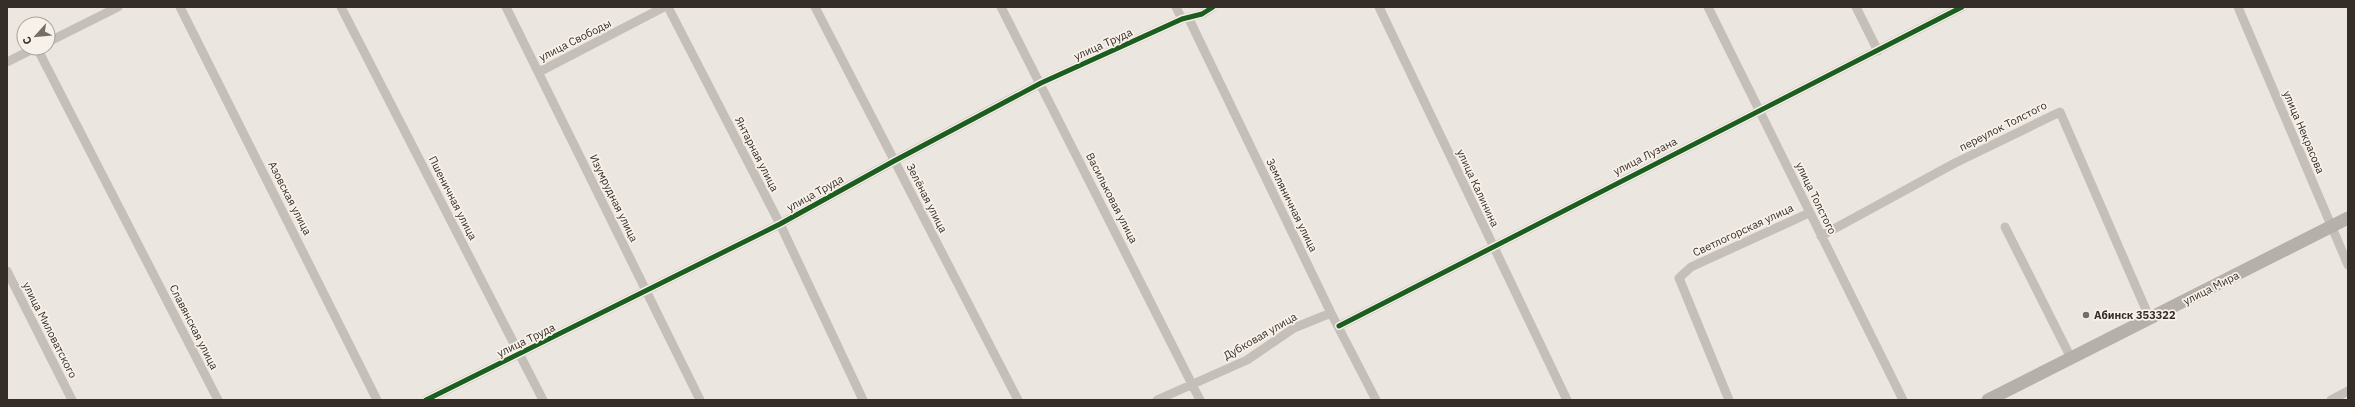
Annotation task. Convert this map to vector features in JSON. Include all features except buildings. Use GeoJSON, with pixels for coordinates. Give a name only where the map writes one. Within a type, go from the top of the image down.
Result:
{"type":"FeatureCollection","features":[{"type":"Feature","properties":{"kind":"main road","name":"улица Мира"},"geometry":{"type":"LineString","coordinates":[[1988,400],[2348,218]]}},
{"type":"Feature","properties":{"kind":"street"},"geometry":{"type":"LineString","coordinates":[[56,38],[118,7]]}},
{"type":"Feature","properties":{"kind":"street","name":"Азовская улица"},"geometry":{"type":"LineString","coordinates":[[180,7],[377,400]]}},
{"type":"Feature","properties":{"kind":"street","name":"Пшеничная улица"},"geometry":{"type":"LineString","coordinates":[[341,7],[543,400]]}},
{"type":"Feature","properties":{"kind":"street","name":"Изумрудная улица"},"geometry":{"type":"LineString","coordinates":[[506,7],[648,291],[700,400]]}},
{"type":"Feature","properties":{"kind":"street","name":"улица Свободы"},"geometry":{"type":"LineString","coordinates":[[539,72],[664,7]]}},
{"type":"Feature","properties":{"kind":"street","name":"Янтарная улица"},"geometry":{"type":"LineString","coordinates":[[668,7],[780,224],[863,400]]}},
{"type":"Feature","properties":{"kind":"street","name":"Зелёная улица"},"geometry":{"type":"LineString","coordinates":[[815,7],[1018,400]]}},
{"type":"Feature","properties":{"kind":"street","name":"Васильковая улица"},"geometry":{"type":"LineString","coordinates":[[1001,7],[1200,400]]}},
{"type":"Feature","properties":{"kind":"street","name":"Земляничная улица"},"geometry":{"type":"LineString","coordinates":[[1176,7],[1185,19],[1331,313],[1376,400]]}},
{"type":"Feature","properties":{"kind":"street","name":"улица Труда"},"geometry":{"type":"LineString","coordinates":[[426,400],[520,355],[780,224],[894,161],[1041,84],[1213,7]]}},
{"type":"Feature","properties":{"kind":"street","name":"улица Калинина"},"geometry":{"type":"LineString","coordinates":[[1379,7],[1492,246],[1567,400]]}},
{"type":"Feature","properties":{"kind":"street","name":"улица Толстого"},"geometry":{"type":"LineString","coordinates":[[1708,7],[1902,400]]}},
{"type":"Feature","properties":{"kind":"street"},"geometry":{"type":"LineString","coordinates":[[1856,7],[1878,51]]}},
{"type":"Feature","properties":{"kind":"street","name":"улица Лузана"},"geometry":{"type":"LineString","coordinates":[[1339,326],[1759,109],[1878,51],[1962,7]]}},
{"type":"Feature","properties":{"kind":"street","name":"улица Некрасова"},"geometry":{"type":"LineString","coordinates":[[2238,7],[2348,265]]}},
{"type":"Feature","properties":{"kind":"street"},"geometry":{"type":"LineString","coordinates":[[7,62],[19,56]]}},
{"type":"Feature","properties":{"kind":"street","name":"Славянская улица"},"geometry":{"type":"LineString","coordinates":[[40,56],[218,400]]}},
{"type":"Feature","properties":{"kind":"street","name":"переулок Толстого"},"geometry":{"type":"LineString","coordinates":[[1821,236],[1955,163],[2060,112],[2150,319]]}},
{"type":"Feature","properties":{"kind":"street","name":"Светлогорская улица"},"geometry":{"type":"LineString","coordinates":[[1729,400],[1679,278],[1690,267],[1809,212]]}},
{"type":"Feature","properties":{"kind":"street"},"geometry":{"type":"LineString","coordinates":[[2005,227],[2071,358]]}},
{"type":"Feature","properties":{"kind":"street","name":"улица Миловатского"},"geometry":{"type":"LineString","coordinates":[[7,271],[72,400]]}},
{"type":"Feature","properties":{"kind":"street","name":"Дубковая улица"},"geometry":{"type":"LineString","coordinates":[[1157,400],[1247,360],[1294,328],[1331,313]]}},
{"type":"Feature","properties":{"kind":"street"},"geometry":{"type":"LineString","coordinates":[[2331,400],[2348,391]]}},
{"type":"Feature","properties":{"kind":"cycle path"},"geometry":{"type":"LineString","coordinates":[[426,400],[780,224],[894,161],[1041,83],[1182,19],[1202,14],[1213,7]]}},
{"type":"Feature","properties":{"kind":"cycle path"},"geometry":{"type":"LineString","coordinates":[[1339,326],[1962,7]]}},
{"type":"Feature","properties":{"kind":"place","name":"Абинск 353322"},"geometry":{"type":"Point","coordinates":[2086,315]}}]}
